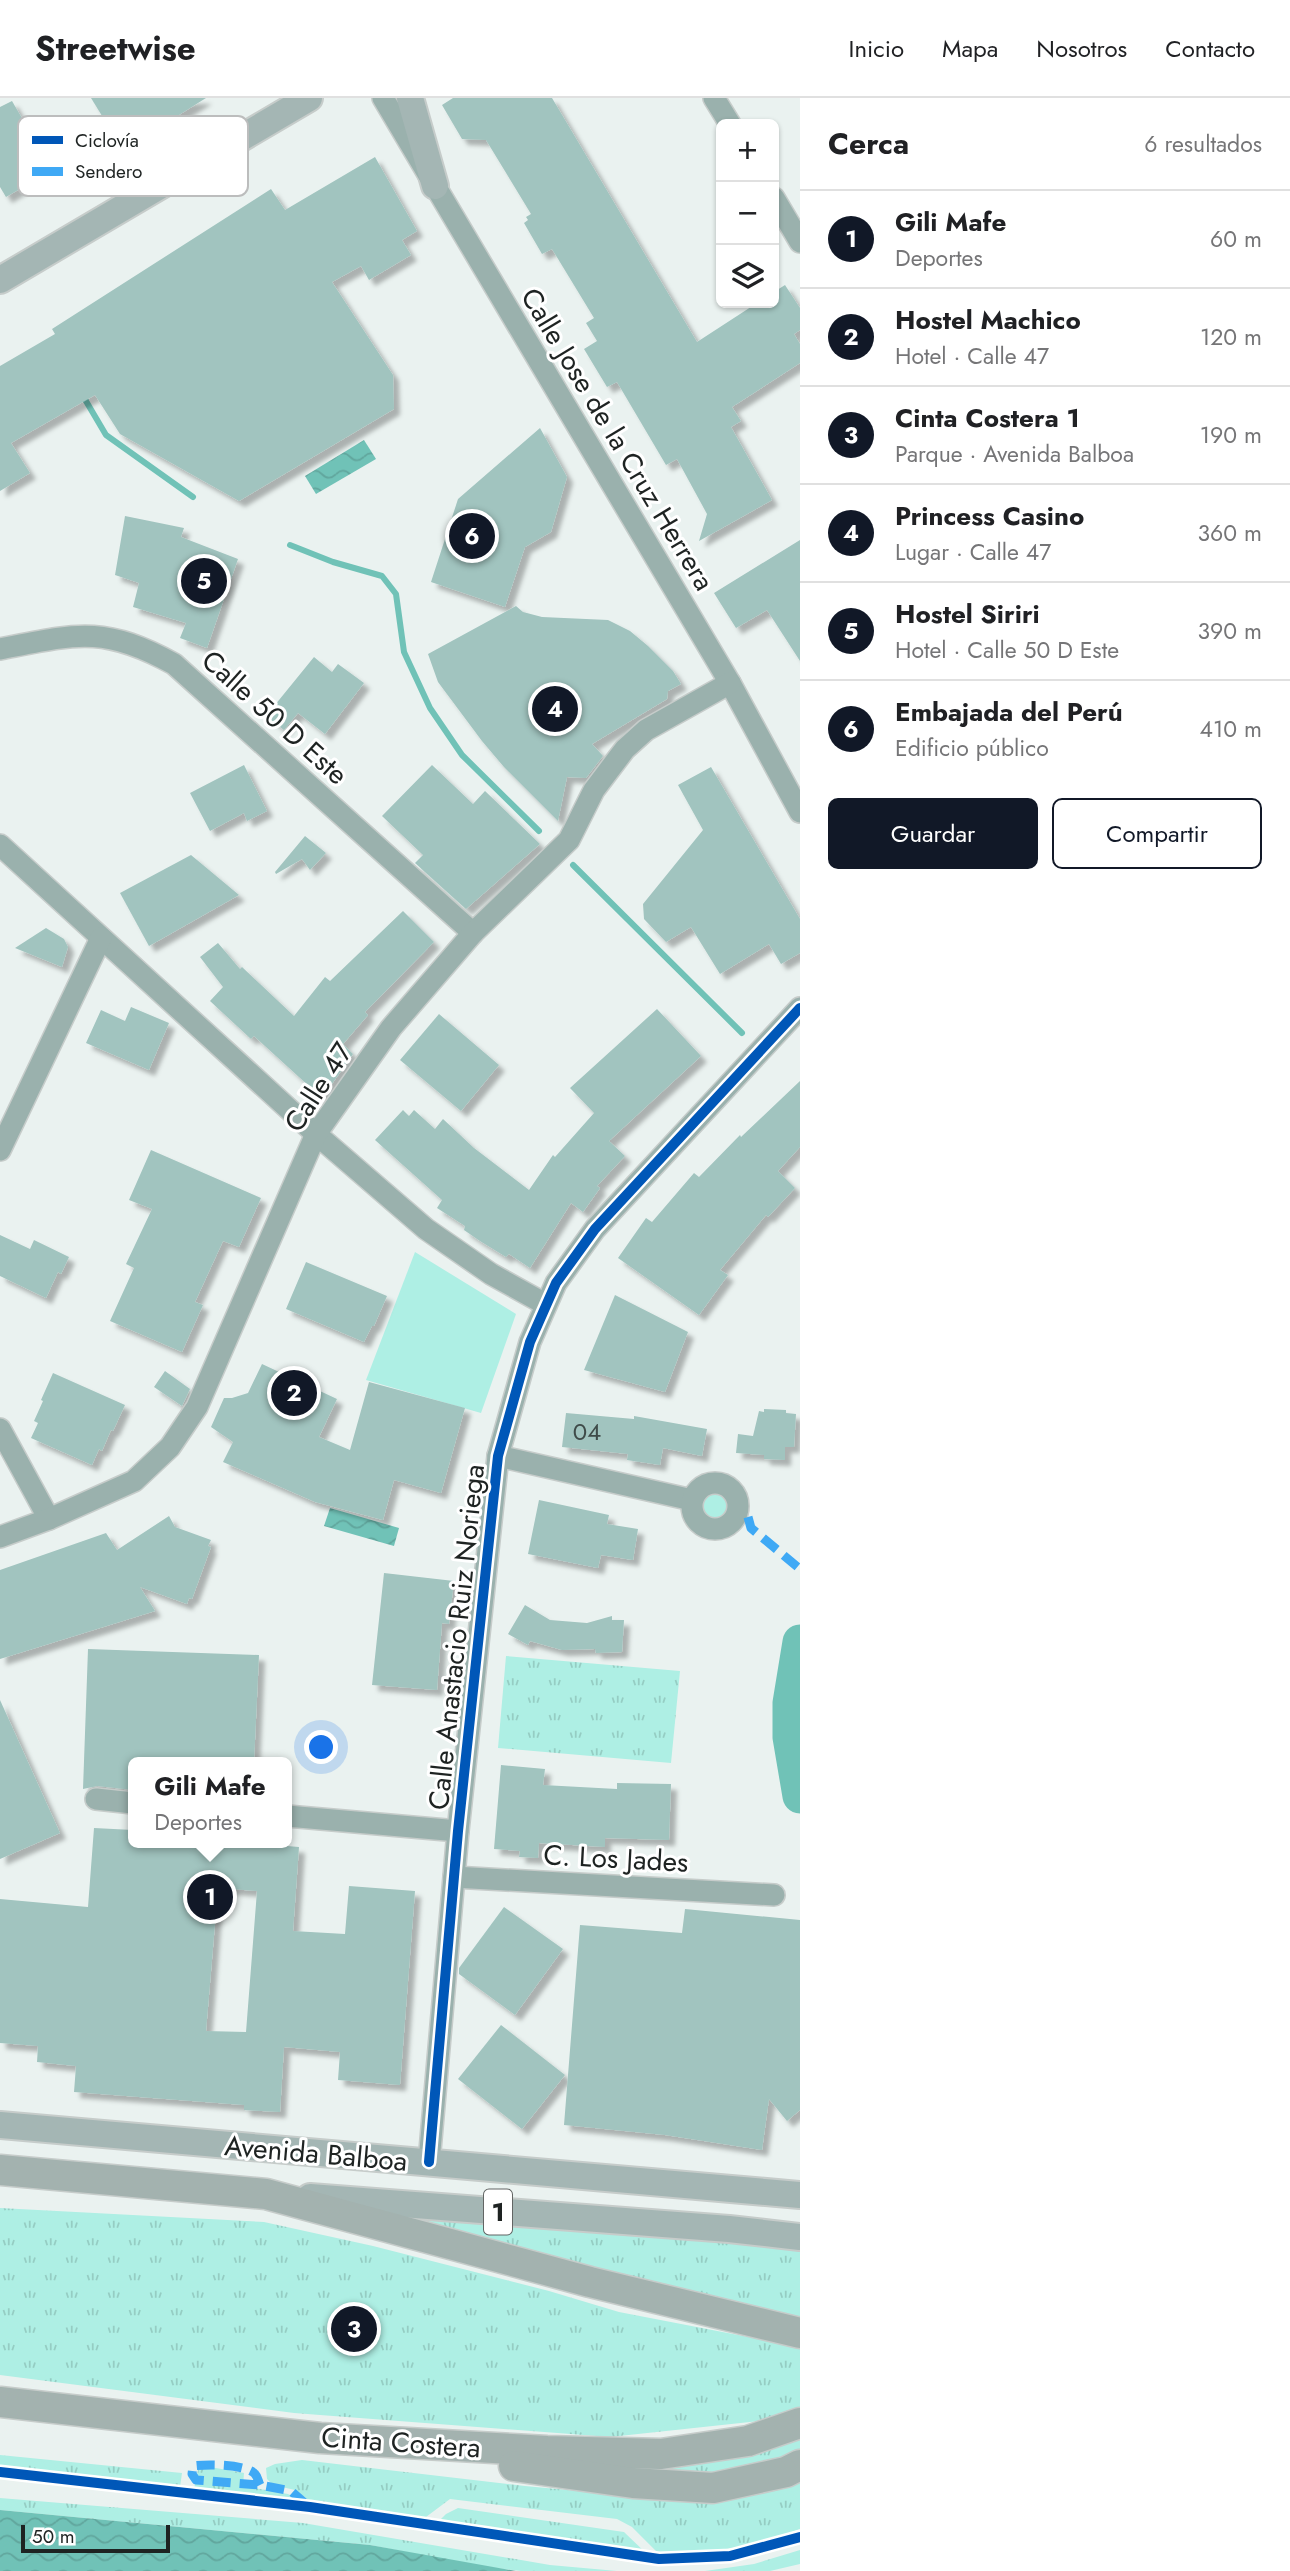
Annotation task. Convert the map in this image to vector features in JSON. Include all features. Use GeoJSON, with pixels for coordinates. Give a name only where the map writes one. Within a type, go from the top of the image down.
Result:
{"type":"FeatureCollection","features":[{"type":"Feature","properties":{"kind":"highway","name":"Avenida Balboa"},"geometry":{"type":"LineString","coordinates":[[0,2170],[266,2194],[590,2282],[800,2333]]}},
{"type":"Feature","properties":{"kind":"highway","name":"Cinta Costera"},"geometry":{"type":"LineString","coordinates":[[0,2402],[320,2438],[547,2451],[661,2454],[748,2441],[800,2423]]}},
{"type":"Feature","properties":{"kind":"highway"},"geometry":{"type":"LineString","coordinates":[[320,2438],[633,2483],[713,2488],[786,2472],[800,2465]]}},
{"type":"Feature","properties":{"kind":"main road"},"geometry":{"type":"LineString","coordinates":[[248,134],[309,98]]}},
{"type":"Feature","properties":{"kind":"main road"},"geometry":{"type":"LineString","coordinates":[[410,98],[435,186]]}},
{"type":"Feature","properties":{"kind":"main road"},"geometry":{"type":"LineString","coordinates":[[0,279],[142,196]]}},
{"type":"Feature","properties":{"kind":"main road","name":"Avenida Balboa"},"geometry":{"type":"LineString","coordinates":[[0,2125],[800,2195]]}},
{"type":"Feature","properties":{"kind":"main road","name":"Avenida Balboa"},"geometry":{"type":"LineString","coordinates":[[266,2194],[800,2237]]}},
{"type":"Feature","properties":{"kind":"street","name":"Calle Jose de la Cruz Herrera"},"geometry":{"type":"LineString","coordinates":[[383,98],[730,684],[800,812]]}},
{"type":"Feature","properties":{"kind":"street"},"geometry":{"type":"LineString","coordinates":[[714,98],[727,119]]}},
{"type":"Feature","properties":{"kind":"street"},"geometry":{"type":"LineString","coordinates":[[779,206],[800,242]]}},
{"type":"Feature","properties":{"kind":"street","name":"Calle 50 D Este"},"geometry":{"type":"LineString","coordinates":[[0,649],[69,636],[106,636],[143,647],[174,664],[472,933]]}},
{"type":"Feature","properties":{"kind":"street","name":"Calle 47"},"geometry":{"type":"LineString","coordinates":[[0,1536],[49,1519],[134,1481],[170,1447],[197,1408],[316,1134],[391,1028],[472,933],[569,839],[594,790],[625,750],[646,730],[730,684]]}},
{"type":"Feature","properties":{"kind":"street"},"geometry":{"type":"LineString","coordinates":[[0,845],[316,1134],[426,1229],[491,1274],[545,1304]]}},
{"type":"Feature","properties":{"kind":"street"},"geometry":{"type":"LineString","coordinates":[[0,1150],[101,937]]}},
{"type":"Feature","properties":{"kind":"street","name":"Calle Anastacio Ruiz Noriega"},"geometry":{"type":"LineString","coordinates":[[429,2162],[458,1832],[498,1456],[530,1342],[556,1283],[595,1229],[800,1007]]}},
{"type":"Feature","properties":{"kind":"street"},"geometry":{"type":"LineString","coordinates":[[0,1429],[49,1519]]}},
{"type":"Feature","properties":{"kind":"street"},"geometry":{"type":"LineString","coordinates":[[498,1456],[692,1500]]}},
{"type":"Feature","properties":{"kind":"street"},"geometry":{"type":"LineString","coordinates":[[96,1800],[128,1803]]}},
{"type":"Feature","properties":{"kind":"street"},"geometry":{"type":"LineString","coordinates":[[292,1816],[458,1832]]}},
{"type":"Feature","properties":{"kind":"street","name":"C. Los Jades"},"geometry":{"type":"LineString","coordinates":[[454,1877],[774,1895]]}},
{"type":"Feature","properties":{"kind":"green space"},"geometry":{"type":"Polygon","coordinates":[[[415,1252],[516,1314],[481,1413],[366,1380],[415,1252]]]}},
{"type":"Feature","properties":{"kind":"green space"},"geometry":{"type":"Polygon","coordinates":[[[714,1492],[723,1496],[727,1505],[723,1514],[714,1518],[705,1514],[701,1505],[705,1496],[714,1492]]]}},
{"type":"Feature","properties":{"kind":"green space"},"geometry":{"type":"Polygon","coordinates":[[[506,1656],[680,1671],[671,1763],[498,1748],[506,1656]]]}},
{"type":"Feature","properties":{"kind":"green space"},"geometry":{"type":"Polygon","coordinates":[[[345,2204],[800,2246],[800,2319],[784,2318],[345,2204]]]}},
{"type":"Feature","properties":{"kind":"green space"},"geometry":{"type":"Polygon","coordinates":[[[0,2208],[264,2222],[373,2246],[549,2291],[619,2312],[800,2347],[800,2407],[769,2420],[610,2437],[294,2413],[0,2375],[0,2208]]]}},
{"type":"Feature","properties":{"kind":"green space"},"geometry":{"type":"Polygon","coordinates":[[[800,2439],[800,2452],[724,2472],[694,2475],[602,2465],[677,2464],[727,2459],[776,2448],[800,2439]]]}},
{"type":"Feature","properties":{"kind":"green space"},"geometry":{"type":"Polygon","coordinates":[[[0,2455],[182,2473],[180,2487],[0,2468],[0,2455]]]}},
{"type":"Feature","properties":{"kind":"green space"},"geometry":{"type":"Polygon","coordinates":[[[302,2460],[621,2495],[800,2477],[800,2529],[756,2545],[695,2553],[659,2554],[632,2527],[617,2519],[450,2499],[422,2520],[315,2505],[295,2490],[273,2485],[267,2479],[266,2468],[302,2460]]]}},
{"type":"Feature","properties":{"kind":"green space"},"geometry":{"type":"Polygon","coordinates":[[[199,2465],[244,2473],[243,2486],[288,2494],[301,2500],[296,2502],[194,2489],[199,2465]]]}},
{"type":"Feature","properties":{"kind":"green space"},"geometry":{"type":"Polygon","coordinates":[[[0,2498],[303,2523],[550,2565],[617,2571],[521,2571],[479,2566],[370,2545],[0,2510],[0,2498]]]}},
{"type":"Feature","properties":{"kind":"green space"},"geometry":{"type":"Polygon","coordinates":[[[458,2508],[624,2532],[648,2555],[438,2522],[458,2508]]]}},
{"type":"Feature","properties":{"kind":"green space"},"geometry":{"type":"Polygon","coordinates":[[[800,2550],[800,2564],[770,2571],[705,2571],[754,2564],[800,2550]]]}},
{"type":"Feature","properties":{"kind":"water"},"geometry":{"type":"Polygon","coordinates":[[[364,440],[376,459],[316,494],[305,476],[364,440]]]}},
{"type":"Feature","properties":{"kind":"water"},"geometry":{"type":"Polygon","coordinates":[[[330,1508],[399,1528],[394,1546],[324,1526],[330,1508]]]}},
{"type":"Feature","properties":{"kind":"water"},"geometry":{"type":"Polygon","coordinates":[[[0,2510],[370,2545],[516,2571],[0,2571],[0,2510]]]}},
{"type":"Feature","properties":{"kind":"building"},"geometry":{"type":"Polygon","coordinates":[[[91,98],[206,98],[177,116],[102,116],[91,98]]]}},
{"type":"Feature","properties":{"kind":"building"},"geometry":{"type":"Polygon","coordinates":[[[453,98],[552,98],[697,342],[749,308],[779,308],[779,289],[785,285],[800,308],[800,330],[794,334],[800,344],[800,363],[732,407],[741,421],[731,427],[772,500],[699,541],[707,514],[677,459],[666,465],[617,382],[607,387],[584,349],[597,341],[586,323],[594,318],[552,249],[542,254],[524,223],[528,220],[526,217],[531,214],[486,140],[462,139],[442,105],[453,98]]]}},
{"type":"Feature","properties":{"kind":"building"},"geometry":{"type":"Polygon","coordinates":[[[12,101],[21,116],[18,116],[18,190],[6,197],[0,187],[0,107],[12,101]]]}},
{"type":"Feature","properties":{"kind":"building"},"geometry":{"type":"Polygon","coordinates":[[[375,157],[417,231],[402,240],[411,255],[369,280],[361,266],[332,282],[393,375],[394,409],[239,501],[120,434],[95,395],[11,443],[30,473],[0,491],[0,366],[55,334],[52,329],[271,189],[285,210],[375,157]]]}},
{"type":"Feature","properties":{"kind":"building"},"geometry":{"type":"Polygon","coordinates":[[[540,428],[567,477],[551,532],[525,547],[505,607],[431,582],[458,499],[540,428]]]}},
{"type":"Feature","properties":{"kind":"building"},"geometry":{"type":"Polygon","coordinates":[[[125,516],[184,528],[181,537],[238,559],[207,648],[180,638],[186,623],[133,607],[139,583],[115,575],[125,516]]]}},
{"type":"Feature","properties":{"kind":"building"},"geometry":{"type":"Polygon","coordinates":[[[800,540],[800,661],[767,610],[736,628],[714,593],[800,540]]]}},
{"type":"Feature","properties":{"kind":"building"},"geometry":{"type":"Polygon","coordinates":[[[516,606],[523,612],[542,617],[608,620],[630,631],[648,646],[673,671],[681,684],[668,691],[667,699],[592,744],[603,756],[586,778],[567,777],[558,821],[482,741],[438,682],[428,654],[516,606]]]}},
{"type":"Feature","properties":{"kind":"building"},"geometry":{"type":"Polygon","coordinates":[[[314,657],[332,672],[338,664],[364,683],[325,734],[298,713],[284,730],[266,716],[314,657]]]}},
{"type":"Feature","properties":{"kind":"building"},"geometry":{"type":"Polygon","coordinates":[[[244,765],[267,811],[247,821],[244,813],[210,831],[190,793],[244,765]]]}},
{"type":"Feature","properties":{"kind":"building"},"geometry":{"type":"Polygon","coordinates":[[[432,765],[473,804],[485,791],[540,844],[466,909],[415,863],[423,855],[382,816],[432,765]]]}},
{"type":"Feature","properties":{"kind":"building"},"geometry":{"type":"Polygon","coordinates":[[[711,767],[800,919],[800,953],[781,964],[769,944],[720,974],[691,927],[666,942],[644,919],[643,904],[703,830],[678,785],[711,767]]]}},
{"type":"Feature","properties":{"kind":"building"},"geometry":{"type":"Polygon","coordinates":[[[305,836],[326,853],[310,870],[302,859],[276,874],[275,872],[305,836]]]}},
{"type":"Feature","properties":{"kind":"building"},"geometry":{"type":"Polygon","coordinates":[[[191,855],[239,895],[149,946],[120,893],[191,855]]]}},
{"type":"Feature","properties":{"kind":"building"},"geometry":{"type":"Polygon","coordinates":[[[403,911],[434,942],[365,1012],[368,1015],[343,1044],[353,1054],[322,1098],[254,1036],[251,1039],[210,1001],[223,987],[200,957],[218,943],[240,969],[242,967],[294,1016],[325,977],[330,981],[403,911]]]}},
{"type":"Feature","properties":{"kind":"building"},"geometry":{"type":"Polygon","coordinates":[[[46,928],[64,939],[68,947],[62,967],[15,948],[46,928]]]}},
{"type":"Feature","properties":{"kind":"building"},"geometry":{"type":"Polygon","coordinates":[[[131,1007],[169,1023],[149,1070],[86,1043],[101,1010],[125,1021],[131,1007]]]}},
{"type":"Feature","properties":{"kind":"building"},"geometry":{"type":"Polygon","coordinates":[[[657,1009],[701,1056],[609,1141],[625,1156],[597,1186],[600,1188],[583,1212],[571,1203],[530,1268],[509,1254],[506,1257],[480,1241],[464,1230],[465,1226],[437,1208],[442,1200],[375,1140],[403,1110],[409,1116],[414,1110],[435,1129],[443,1119],[474,1148],[529,1190],[553,1155],[555,1157],[594,1113],[570,1088],[657,1009]]]}},
{"type":"Feature","properties":{"kind":"building"},"geometry":{"type":"Polygon","coordinates":[[[439,1014],[499,1065],[461,1111],[400,1060],[439,1014]]]}},
{"type":"Feature","properties":{"kind":"building"},"geometry":{"type":"Polygon","coordinates":[[[800,1081],[800,1147],[778,1171],[795,1188],[768,1217],[766,1215],[720,1270],[728,1275],[699,1315],[618,1258],[646,1218],[652,1222],[694,1173],[699,1177],[740,1135],[741,1137],[800,1081]]]}},
{"type":"Feature","properties":{"kind":"building"},"geometry":{"type":"Polygon","coordinates":[[[151,1150],[261,1198],[239,1247],[223,1241],[195,1302],[203,1305],[182,1352],[110,1321],[134,1268],[126,1264],[152,1209],[129,1200],[151,1150]]]}},
{"type":"Feature","properties":{"kind":"building"},"geometry":{"type":"Polygon","coordinates":[[[0,1235],[30,1249],[34,1240],[69,1257],[61,1274],[58,1272],[46,1298],[0,1276],[0,1235]]]}},
{"type":"Feature","properties":{"kind":"building"},"geometry":{"type":"Polygon","coordinates":[[[306,1262],[387,1296],[364,1342],[286,1309],[306,1262]]]}},
{"type":"Feature","properties":{"kind":"building"},"geometry":{"type":"Polygon","coordinates":[[[615,1295],[688,1332],[665,1392],[584,1370],[615,1295]]]}},
{"type":"Feature","properties":{"kind":"building"},"geometry":{"type":"Polygon","coordinates":[[[262,1364],[337,1399],[319,1437],[350,1450],[369,1382],[465,1408],[441,1493],[394,1480],[383,1520],[315,1502],[223,1462],[233,1442],[211,1427],[224,1398],[248,1393],[262,1364]]]}},
{"type":"Feature","properties":{"kind":"building"},"geometry":{"type":"Polygon","coordinates":[[[165,1371],[190,1389],[182,1406],[154,1387],[165,1371]]]}},
{"type":"Feature","properties":{"kind":"building"},"geometry":{"type":"Polygon","coordinates":[[[53,1373],[125,1405],[92,1465],[31,1438],[38,1423],[34,1421],[43,1401],[41,1400],[53,1373]]]}},
{"type":"Feature","properties":{"kind":"building"},"geometry":{"type":"Polygon","coordinates":[[[764,1409],[786,1410],[786,1413],[796,1414],[794,1447],[785,1447],[785,1460],[736,1453],[738,1434],[753,1436],[759,1411],[764,1412],[764,1409]]]}},
{"type":"Feature","properties":{"kind":"building"},"geometry":{"type":"Polygon","coordinates":[[[566,1413],[634,1419],[634,1416],[707,1429],[702,1456],[663,1448],[660,1465],[627,1460],[628,1454],[562,1447],[566,1413]]]}},
{"type":"Feature","properties":{"kind":"building"},"geometry":{"type":"Polygon","coordinates":[[[539,1500],[609,1515],[607,1524],[638,1529],[633,1560],[601,1555],[598,1568],[528,1554],[539,1500]]]}},
{"type":"Feature","properties":{"kind":"building"},"geometry":{"type":"Polygon","coordinates":[[[169,1516],[175,1527],[211,1540],[208,1546],[211,1547],[192,1599],[189,1598],[187,1604],[140,1587],[155,1611],[0,1659],[0,1570],[106,1533],[117,1550],[169,1516]]]}},
{"type":"Feature","properties":{"kind":"building"},"geometry":{"type":"Polygon","coordinates":[[[384,1573],[454,1581],[449,1624],[442,1623],[437,1690],[372,1685],[384,1573]]]}},
{"type":"Feature","properties":{"kind":"building"},"geometry":{"type":"Polygon","coordinates":[[[525,1605],[550,1620],[587,1623],[612,1616],[612,1620],[624,1620],[622,1652],[562,1650],[530,1641],[528,1645],[508,1634],[525,1605]]]}},
{"type":"Feature","properties":{"kind":"building"},"geometry":{"type":"Polygon","coordinates":[[[88,1649],[259,1655],[254,1757],[128,1757],[128,1789],[97,1786],[83,1789],[88,1649]]]}},
{"type":"Feature","properties":{"kind":"building"},"geometry":{"type":"Polygon","coordinates":[[[0,1700],[60,1833],[0,1859],[0,1700]]]}},
{"type":"Feature","properties":{"kind":"building"},"geometry":{"type":"Polygon","coordinates":[[[501,1765],[545,1769],[543,1785],[617,1789],[617,1783],[671,1784],[669,1840],[605,1838],[605,1847],[539,1843],[538,1858],[519,1857],[520,1851],[494,1849],[501,1765]]]}},
{"type":"Feature","properties":{"kind":"building"},"geometry":{"type":"Polygon","coordinates":[[[94,1828],[128,1830],[128,1848],[299,1847],[293,1931],[345,1934],[349,1886],[415,1891],[400,2085],[338,2080],[340,2052],[284,2047],[280,2112],[244,2110],[244,2105],[74,2092],[76,2066],[37,2062],[38,2046],[0,2043],[0,1899],[88,1907],[94,1828]],[[218,1888],[206,2031],[246,2032],[257,1891],[218,1888]]]}},
{"type":"Feature","properties":{"kind":"building"},"geometry":{"type":"Polygon","coordinates":[[[504,1907],[563,1949],[515,2015],[459,1974],[459,1968],[504,1907]]]}},
{"type":"Feature","properties":{"kind":"building"},"geometry":{"type":"Polygon","coordinates":[[[685,1909],[800,1920],[800,2110],[787,2121],[769,2099],[762,2150],[665,2135],[564,2125],[580,1925],[682,1933],[685,1909]]]}},
{"type":"Feature","properties":{"kind":"building"},"geometry":{"type":"Polygon","coordinates":[[[501,2025],[565,2075],[522,2129],[458,2079],[501,2025]]]}},
{"type":"Feature","properties":{"kind":"waterway"},"geometry":{"type":"LineString","coordinates":[[83,396],[106,435],[193,497]]}},
{"type":"Feature","properties":{"kind":"waterway"},"geometry":{"type":"LineString","coordinates":[[290,545],[333,562],[382,576],[396,594],[404,652],[430,708],[462,755],[539,831]]}},
{"type":"Feature","properties":{"kind":"waterway"},"geometry":{"type":"LineString","coordinates":[[573,865],[742,1033]]}},
{"type":"Feature","properties":{"kind":"waterway"},"geometry":{"type":"LineString","coordinates":[[800,1642],[790,1703],[790,1737],[800,1796]]}},
{"type":"Feature","properties":{"kind":"marked path"},"geometry":{"type":"LineString","coordinates":[[748,1517],[751,1528],[800,1569]]}},
{"type":"Feature","properties":{"kind":"marked path"},"geometry":{"type":"LineString","coordinates":[[260,2485],[255,2474],[244,2468],[193,2466],[192,2474],[196,2480],[260,2485],[291,2491],[307,2505]]}},
{"type":"Feature","properties":{"kind":"cycle path"},"geometry":{"type":"LineString","coordinates":[[429,2162],[458,1831],[498,1456],[530,1342],[556,1283],[595,1229],[800,1008]]}},
{"type":"Feature","properties":{"kind":"cycle path"},"geometry":{"type":"LineString","coordinates":[[0,2472],[310,2507],[659,2559],[730,2556],[800,2537]]}},
{"type":"Feature","properties":{"kind":"place","name":"Embajada del Perú"},"geometry":{"type":"Point","coordinates":[472,536]}},
{"type":"Feature","properties":{"kind":"place","name":"Hostel Siriri"},"geometry":{"type":"Point","coordinates":[204,581]}},
{"type":"Feature","properties":{"kind":"place","name":"Princess Casino"},"geometry":{"type":"Point","coordinates":[555,709]}},
{"type":"Feature","properties":{"kind":"place","name":"Hostel Machico"},"geometry":{"type":"Point","coordinates":[294,1393]}},
{"type":"Feature","properties":{"kind":"place","name":"Gili Mafe"},"geometry":{"type":"Point","coordinates":[210,1897]}},
{"type":"Feature","properties":{"kind":"place","name":"Cinta Costera 1"},"geometry":{"type":"Point","coordinates":[354,2329]}}]}
